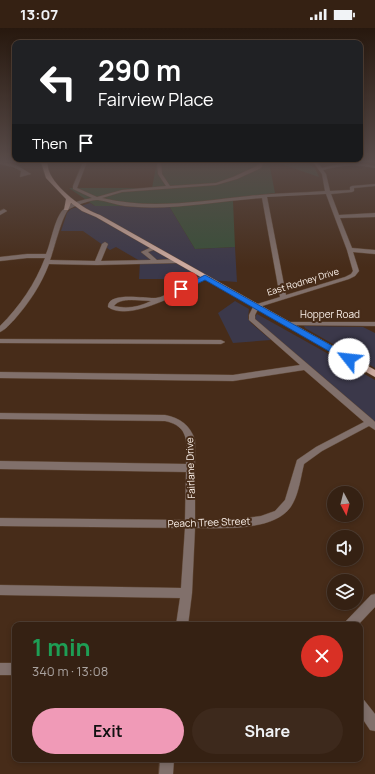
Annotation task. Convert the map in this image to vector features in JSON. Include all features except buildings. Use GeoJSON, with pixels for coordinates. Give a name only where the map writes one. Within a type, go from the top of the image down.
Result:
{"type":"FeatureCollection","features":[{"type":"Feature","properties":{"kind":"main road"},"geometry":{"type":"LineString","coordinates":[[74,197],[78,203]]}},
{"type":"Feature","properties":{"kind":"main road"},"geometry":{"type":"LineString","coordinates":[[66,209],[69,198],[205,278],[375,374]]}},
{"type":"Feature","properties":{"kind":"street"},"geometry":{"type":"LineString","coordinates":[[95,197],[126,205],[150,206],[255,197]]}},
{"type":"Feature","properties":{"kind":"street"},"geometry":{"type":"LineString","coordinates":[[0,330],[20,310],[34,292],[66,209],[78,203],[102,197]]}},
{"type":"Feature","properties":{"kind":"street"},"geometry":{"type":"LineString","coordinates":[[264,197],[283,298]]}},
{"type":"Feature","properties":{"kind":"street","name":"East Rodney Drive"},"geometry":{"type":"LineString","coordinates":[[256,306],[330,284],[353,275],[356,271],[350,250],[329,197]]}},
{"type":"Feature","properties":{"kind":"street"},"geometry":{"type":"LineString","coordinates":[[337,217],[375,215]]}},
{"type":"Feature","properties":{"kind":"street"},"geometry":{"type":"LineString","coordinates":[[97,263],[105,244]]}},
{"type":"Feature","properties":{"kind":"street"},"geometry":{"type":"LineString","coordinates":[[154,248],[144,252],[155,261]]}},
{"type":"Feature","properties":{"kind":"street"},"geometry":{"type":"LineString","coordinates":[[350,250],[375,252]]}},
{"type":"Feature","properties":{"kind":"street"},"geometry":{"type":"LineString","coordinates":[[0,259],[27,256],[97,263],[176,261]]}},
{"type":"Feature","properties":{"kind":"street"},"geometry":{"type":"LineString","coordinates":[[159,300],[120,299],[113,301],[111,307],[136,309],[146,307],[205,278]]}},
{"type":"Feature","properties":{"kind":"street"},"geometry":{"type":"LineString","coordinates":[[256,306],[252,320],[373,424]]}},
{"type":"Feature","properties":{"kind":"street","name":"Hopper Road"},"geometry":{"type":"LineString","coordinates":[[286,324],[375,324]]}},
{"type":"Feature","properties":{"kind":"street"},"geometry":{"type":"LineString","coordinates":[[0,341],[221,342]]}},
{"type":"Feature","properties":{"kind":"street"},"geometry":{"type":"LineString","coordinates":[[0,375],[233,378],[306,367]]}},
{"type":"Feature","properties":{"kind":"street","name":"Fairlane Drive"},"geometry":{"type":"LineString","coordinates":[[0,416],[170,419],[183,426],[190,436],[191,524],[187,593],[182,622]]}},
{"type":"Feature","properties":{"kind":"street","name":"Peach Tree Street"},"geometry":{"type":"LineString","coordinates":[[0,522],[191,524],[260,520],[278,514],[288,502],[300,462],[318,449],[373,424]]}},
{"type":"Feature","properties":{"kind":"street"},"geometry":{"type":"LineString","coordinates":[[0,465],[191,468]]}},
{"type":"Feature","properties":{"kind":"street"},"geometry":{"type":"LineString","coordinates":[[0,590],[187,593]]}},
{"type":"Feature","properties":{"kind":"street"},"geometry":{"type":"LineString","coordinates":[[353,622],[375,599]]}},
{"type":"Feature","properties":{"kind":"street"},"geometry":{"type":"LineString","coordinates":[[0,669],[12,669]]}},
{"type":"Feature","properties":{"kind":"street"},"geometry":{"type":"LineString","coordinates":[[363,708],[375,725]]}},
{"type":"Feature","properties":{"kind":"street"},"geometry":{"type":"LineString","coordinates":[[166,774],[167,762]]}},
{"type":"Feature","properties":{"kind":"shaded area"},"geometry":{"type":"Polygon","coordinates":[[[90,203],[95,206],[169,206],[195,249],[235,247],[237,282],[196,279],[139,279],[140,261],[116,247],[110,250],[83,231],[61,231],[67,213],[71,209],[90,203]]]}},
{"type":"Feature","properties":{"kind":"shaded area"},"geometry":{"type":"Polygon","coordinates":[[[235,301],[249,309],[248,318],[251,323],[271,340],[233,343],[218,313],[235,301]]]}},
{"type":"Feature","properties":{"kind":"shaded area"},"geometry":{"type":"Polygon","coordinates":[[[257,314],[375,380],[375,425],[262,326],[254,318],[257,314]]]}},
{"type":"Feature","properties":{"kind":"shaded area"},"geometry":{"type":"Polygon","coordinates":[[[304,326],[363,327],[375,333],[375,368],[305,328],[304,326]]]}},
{"type":"Feature","properties":{"kind":"green space"},"geometry":{"type":"Polygon","coordinates":[[[82,197],[241,197],[231,198],[233,201],[235,247],[195,249],[169,206],[95,206],[82,197]]]}},
{"type":"Feature","properties":{"kind":"route"},"geometry":{"type":"LineString","coordinates":[[181,289],[205,278],[349,359]]}}]}
